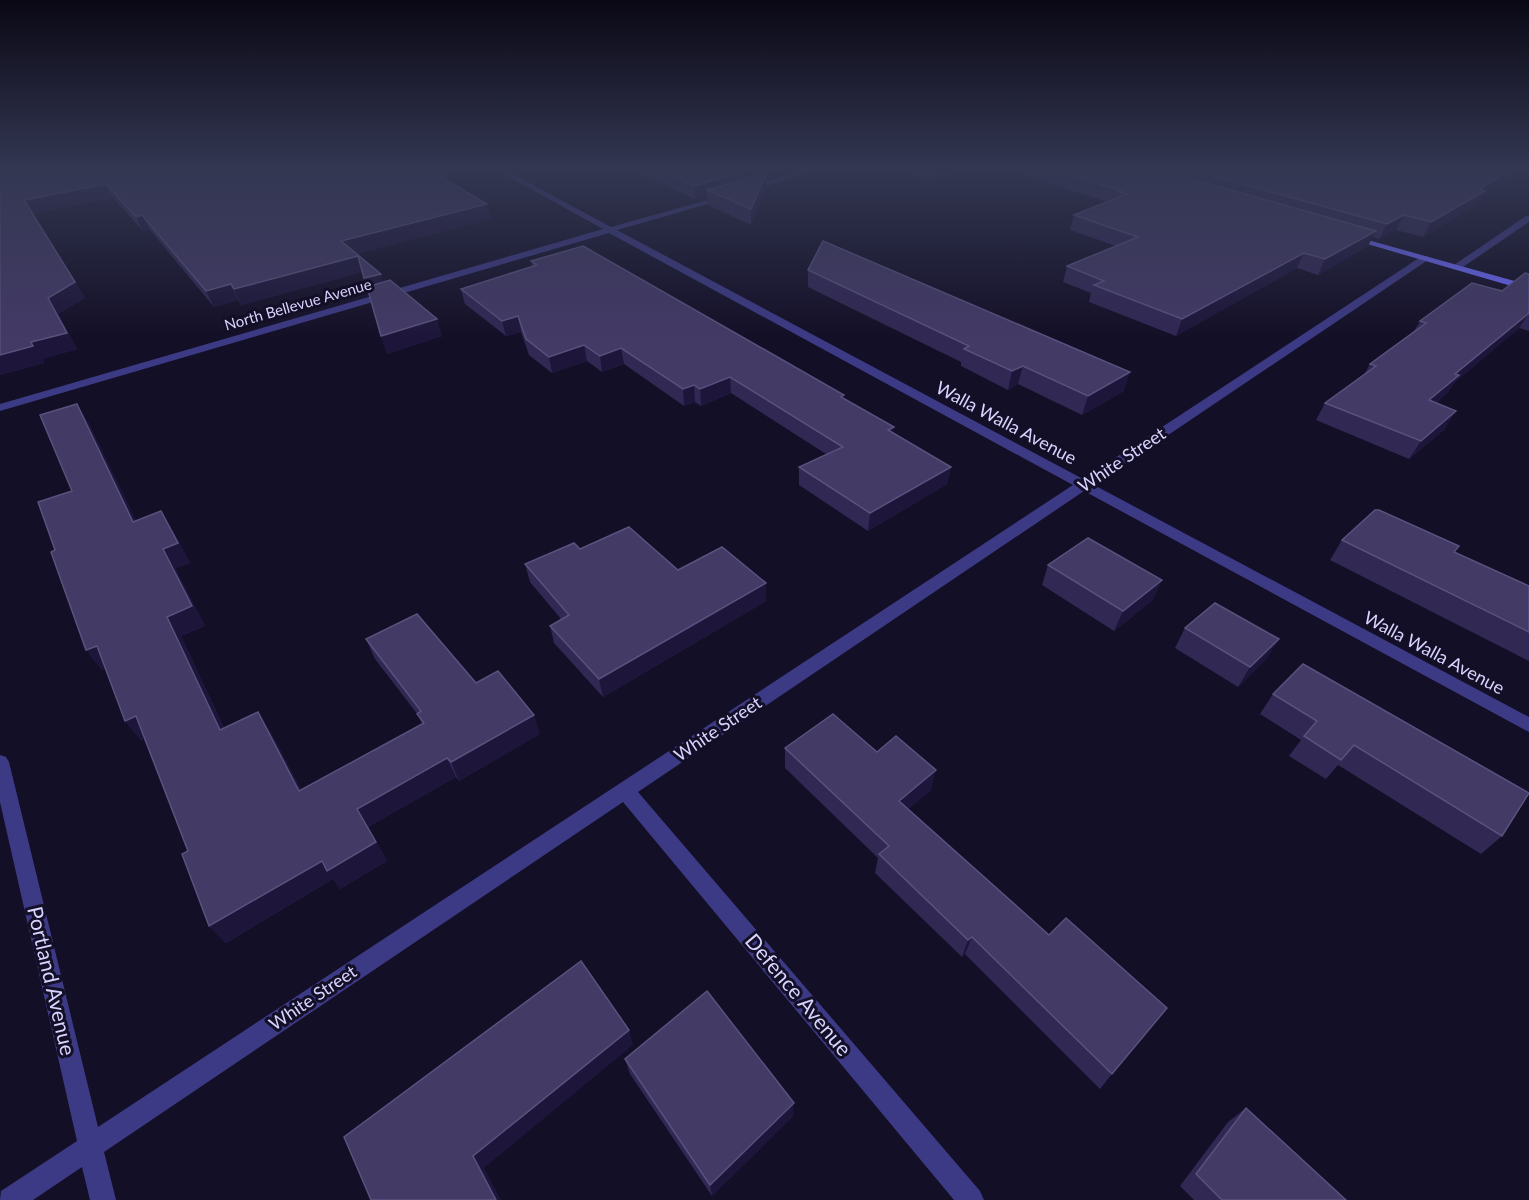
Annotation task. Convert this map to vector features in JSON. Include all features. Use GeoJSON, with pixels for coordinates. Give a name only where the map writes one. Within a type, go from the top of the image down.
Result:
{"type":"FeatureCollection","features":[{"type":"Feature","properties":{"kind":"main road"},"geometry":{"type":"LineString","coordinates":[[1345,235],[1529,288]]}},
{"type":"Feature","properties":{"kind":"street","name":"Walla Walla Avenue"},"geometry":{"type":"LineString","coordinates":[[602,226],[1529,725]]}},
{"type":"Feature","properties":{"kind":"street","name":"North Bellevue Avenue"},"geometry":{"type":"LineString","coordinates":[[0,408],[623,226]]}},
{"type":"Feature","properties":{"kind":"street"},"geometry":{"type":"LineString","coordinates":[[1457,267],[1517,226]]}},
{"type":"Feature","properties":{"kind":"street","name":"White Street"},"geometry":{"type":"LineString","coordinates":[[10,1200],[1425,258]]}},
{"type":"Feature","properties":{"kind":"street","name":"Portland Avenue"},"geometry":{"type":"LineString","coordinates":[[0,762],[102,1200]]}},
{"type":"Feature","properties":{"kind":"street","name":"Defence Avenue"},"geometry":{"type":"LineString","coordinates":[[625,791],[971,1200]]}},
{"type":"Feature","properties":{"kind":"building"},"geometry":{"type":"Polygon","coordinates":[[[0,226],[40,226],[75,282],[48,298],[67,333],[31,342],[33,346],[0,355],[0,226]]]}},
{"type":"Feature","properties":{"kind":"building"},"geometry":{"type":"Polygon","coordinates":[[[151,226],[400,226],[341,241],[381,274],[364,278],[358,256],[234,289],[231,284],[206,291],[151,226]]]}},
{"type":"Feature","properties":{"kind":"building"},"geometry":{"type":"Polygon","coordinates":[[[1106,226],[1358,226],[1376,231],[1325,259],[1304,253],[1182,319],[1094,285],[1104,281],[1067,266],[1138,237],[1106,226]]]}},
{"type":"Feature","properties":{"kind":"building"},"geometry":{"type":"Polygon","coordinates":[[[823,241],[1130,372],[1088,396],[1023,366],[1012,371],[964,349],[969,346],[808,270],[823,241]]]}},
{"type":"Feature","properties":{"kind":"building"},"geometry":{"type":"Polygon","coordinates":[[[583,246],[844,395],[841,397],[894,427],[888,430],[951,467],[870,513],[799,467],[843,447],[730,377],[700,389],[694,385],[683,389],[621,348],[600,356],[584,345],[549,357],[526,339],[518,316],[502,321],[461,289],[537,265],[531,261],[583,246]]]}},
{"type":"Feature","properties":{"kind":"building"},"geometry":{"type":"Polygon","coordinates":[[[1525,273],[1529,274],[1529,313],[1455,374],[1459,375],[1429,400],[1456,411],[1421,441],[1325,403],[1376,366],[1370,364],[1426,323],[1420,321],[1472,283],[1502,291],[1525,273]]]}},
{"type":"Feature","properties":{"kind":"building"},"geometry":{"type":"Polygon","coordinates":[[[390,280],[437,319],[381,336],[367,287],[390,280]]]}},
{"type":"Feature","properties":{"kind":"building"},"geometry":{"type":"Polygon","coordinates":[[[77,404],[133,522],[161,511],[178,543],[163,549],[192,606],[167,617],[220,730],[258,712],[299,791],[424,723],[417,714],[421,711],[366,639],[417,614],[476,683],[498,671],[534,715],[451,762],[447,758],[357,809],[376,842],[327,871],[322,861],[209,926],[182,854],[188,851],[136,716],[125,721],[97,646],[86,650],[51,552],[55,550],[38,502],[72,491],[40,415],[77,404]]]}},
{"type":"Feature","properties":{"kind":"building"},"geometry":{"type":"Polygon","coordinates":[[[1375,510],[1459,546],[1454,552],[1529,586],[1529,632],[1342,540],[1375,510]]]}},
{"type":"Feature","properties":{"kind":"building"},"geometry":{"type":"Polygon","coordinates":[[[629,527],[678,570],[722,547],[766,583],[599,679],[550,626],[569,615],[525,564],[574,543],[580,549],[629,527]]]}},
{"type":"Feature","properties":{"kind":"building"},"geometry":{"type":"Polygon","coordinates":[[[1088,538],[1162,580],[1123,611],[1048,565],[1088,538]]]}},
{"type":"Feature","properties":{"kind":"building"},"geometry":{"type":"Polygon","coordinates":[[[1215,603],[1279,639],[1250,667],[1185,628],[1215,603]]]}},
{"type":"Feature","properties":{"kind":"building"},"geometry":{"type":"Polygon","coordinates":[[[1303,664],[1529,793],[1502,836],[1354,745],[1341,760],[1304,736],[1317,721],[1273,694],[1303,664]]]}},
{"type":"Feature","properties":{"kind":"building"},"geometry":{"type":"Polygon","coordinates":[[[833,714],[877,752],[896,736],[936,770],[899,801],[1049,935],[1066,918],[1167,1008],[1112,1074],[972,937],[968,940],[879,854],[889,846],[785,748],[833,714]]]}},
{"type":"Feature","properties":{"kind":"building"},"geometry":{"type":"Polygon","coordinates":[[[581,961],[629,1030],[473,1156],[496,1200],[371,1200],[344,1137],[581,961]]]}},
{"type":"Feature","properties":{"kind":"building"},"geometry":{"type":"Polygon","coordinates":[[[707,991],[794,1103],[710,1185],[625,1059],[707,991]]]}},
{"type":"Feature","properties":{"kind":"building"},"geometry":{"type":"Polygon","coordinates":[[[1246,1108],[1346,1200],[1222,1200],[1196,1174],[1246,1108]]]}}]}
